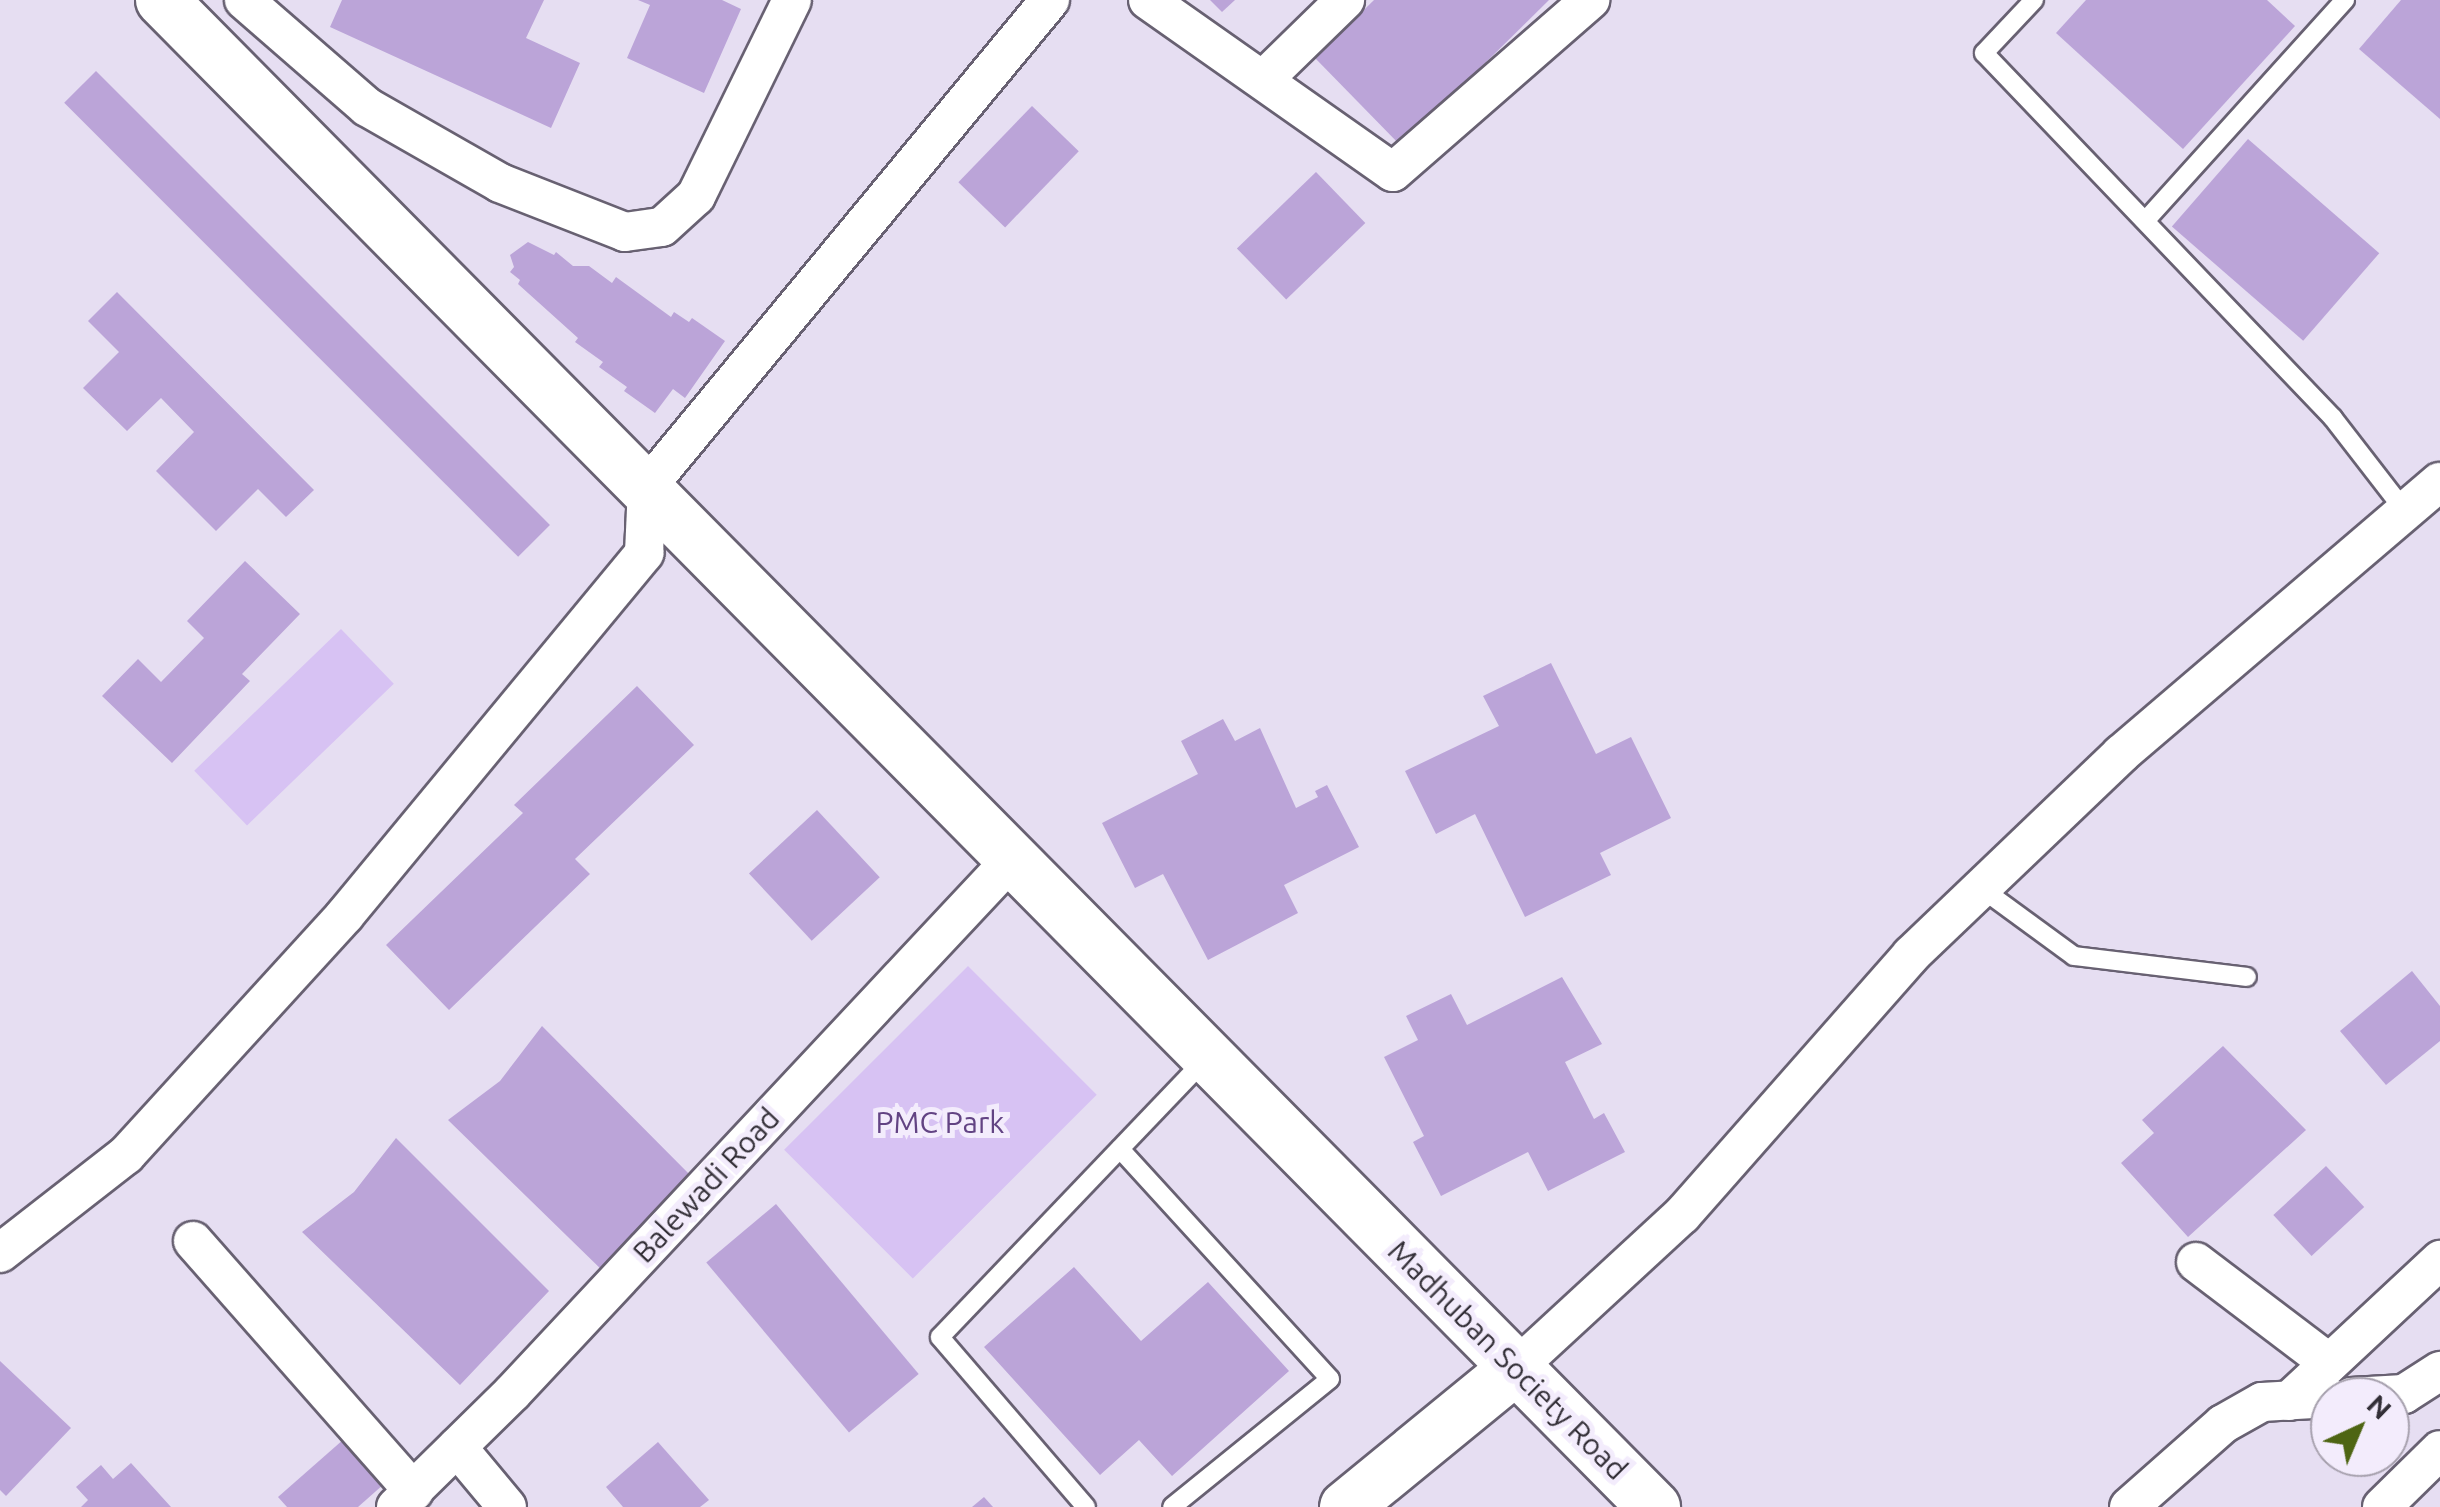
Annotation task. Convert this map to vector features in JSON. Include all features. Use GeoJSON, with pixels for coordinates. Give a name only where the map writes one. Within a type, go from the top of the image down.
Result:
{"type":"FeatureCollection","features":[{"type":"Feature","properties":{"kind":"street","name":"Madhuban Society Road"},"geometry":{"type":"LineString","coordinates":[[162,0],[1654,1507]]}},
{"type":"Feature","properties":{"kind":"street"},"geometry":{"type":"LineString","coordinates":[[244,0],[367,107],[500,183],[624,232],[662,227],[696,196],[792,0]]}},
{"type":"Feature","properties":{"kind":"street"},"geometry":{"type":"LineString","coordinates":[[0,1253],[126,1155],[345,916],[644,553],[647,487],[1050,0]]}},
{"type":"Feature","properties":{"kind":"street"},"geometry":{"type":"LineString","coordinates":[[1148,0],[1265,78],[1393,172],[1590,0]]}},
{"type":"Feature","properties":{"kind":"street"},"geometry":{"type":"LineString","coordinates":[[1265,78],[1345,0]]}},
{"type":"Feature","properties":{"kind":"street"},"geometry":{"type":"LineString","coordinates":[[1346,1507],[1516,1368],[1682,1215],[1911,955],[2121,754],[2440,482]]}},
{"type":"Feature","properties":{"kind":"street","name":"Balewadi Road"},"geometry":{"type":"LineString","coordinates":[[405,1499],[1012,859]]}},
{"type":"Feature","properties":{"kind":"street"},"geometry":{"type":"LineString","coordinates":[[192,1241],[405,1499]]}},
{"type":"Feature","properties":{"kind":"street"},"geometry":{"type":"LineString","coordinates":[[2334,1377],[2440,1260]]}},
{"type":"Feature","properties":{"kind":"street"},"geometry":{"type":"LineString","coordinates":[[2196,1262],[2325,1377]]}},
{"type":"Feature","properties":{"kind":"street"},"geometry":{"type":"LineString","coordinates":[[2410,1390],[2440,1371]]}},
{"type":"Feature","properties":{"kind":"street"},"geometry":{"type":"LineString","coordinates":[[2129,1507],[2223,1424],[2262,1402],[2290,1401],[2310,1391]]}},
{"type":"Feature","properties":{"kind":"street"},"geometry":{"type":"LineString","coordinates":[[457,1446],[506,1507]]}},
{"type":"Feature","properties":{"kind":"street"},"geometry":{"type":"LineString","coordinates":[[2382,1507],[2440,1450]]}},
{"type":"Feature","properties":{"kind":"lane"},"geometry":{"type":"LineString","coordinates":[[2034,0],[1984,53],[2334,418],[2405,510]]}},
{"type":"Feature","properties":{"kind":"lane"},"geometry":{"type":"LineString","coordinates":[[2146,220],[2345,0]]}},
{"type":"Feature","properties":{"kind":"lane"},"geometry":{"type":"LineString","coordinates":[[1981,888],[2074,956],[2247,977]]}},
{"type":"Feature","properties":{"kind":"lane"},"geometry":{"type":"LineString","coordinates":[[1086,1507],[940,1337],[1208,1057]]}},
{"type":"Feature","properties":{"kind":"lane"},"geometry":{"type":"LineString","coordinates":[[1120,1149],[1330,1379],[1172,1507]]}},
{"type":"Feature","properties":{"kind":"green space"},"geometry":{"type":"Polygon","coordinates":[[[341,629],[394,684],[247,825],[194,771],[341,629]]]}},
{"type":"Feature","properties":{"kind":"green space","name":"PMC Park"},"geometry":{"type":"Polygon","coordinates":[[[968,966],[1097,1095],[913,1279],[784,1150],[968,966]]]}},
{"type":"Feature","properties":{"kind":"building"},"geometry":{"type":"Polygon","coordinates":[[[342,0],[544,0],[526,38],[580,63],[551,128],[330,27],[342,0]]]}},
{"type":"Feature","properties":{"kind":"building"},"geometry":{"type":"Polygon","coordinates":[[[638,0],[722,0],[741,9],[704,93],[627,58],[650,5],[638,0]]]}},
{"type":"Feature","properties":{"kind":"building"},"geometry":{"type":"Polygon","coordinates":[[[1210,0],[1235,0],[1222,12],[1210,0]]]}},
{"type":"Feature","properties":{"kind":"building"},"geometry":{"type":"Polygon","coordinates":[[[1374,0],[1549,0],[1401,146],[1315,58],[1374,0]]]}},
{"type":"Feature","properties":{"kind":"building"},"geometry":{"type":"Polygon","coordinates":[[[2086,0],[2267,0],[2295,26],[2183,149],[2056,33],[2086,0]]]}},
{"type":"Feature","properties":{"kind":"building"},"geometry":{"type":"Polygon","coordinates":[[[2401,0],[2440,0],[2440,119],[2359,49],[2401,0]]]}},
{"type":"Feature","properties":{"kind":"building"},"geometry":{"type":"Polygon","coordinates":[[[96,71],[550,525],[518,557],[64,103],[96,71]]]}},
{"type":"Feature","properties":{"kind":"building"},"geometry":{"type":"Polygon","coordinates":[[[1032,106],[1079,151],[1005,227],[958,182],[1032,106]]]}},
{"type":"Feature","properties":{"kind":"building"},"geometry":{"type":"Polygon","coordinates":[[[2248,139],[2379,253],[2303,341],[2172,227],[2248,139]]]}},
{"type":"Feature","properties":{"kind":"building"},"geometry":{"type":"Polygon","coordinates":[[[1316,172],[1365,223],[1286,299],[1237,248],[1316,172]]]}},
{"type":"Feature","properties":{"kind":"building"},"geometry":{"type":"Polygon","coordinates":[[[528,242],[554,255],[556,252],[573,266],[589,266],[612,283],[616,277],[671,317],[674,312],[689,322],[692,318],[725,341],[685,398],[673,389],[655,413],[599,367],[603,362],[575,342],[578,338],[518,284],[520,280],[510,272],[514,267],[510,255],[528,242]]]}},
{"type":"Feature","properties":{"kind":"building"},"geometry":{"type":"Polygon","coordinates":[[[117,292],[314,490],[286,517],[258,489],[216,531],[156,471],[194,432],[161,398],[127,431],[83,388],[119,352],[88,321],[117,292]]]}},
{"type":"Feature","properties":{"kind":"building"},"geometry":{"type":"Polygon","coordinates":[[[245,561],[300,614],[242,674],[250,681],[172,763],[102,696],[138,659],[161,682],[204,638],[187,621],[245,561]]]}},
{"type":"Feature","properties":{"kind":"building"},"geometry":{"type":"Polygon","coordinates":[[[1551,663],[1596,754],[1631,737],[1671,818],[1600,853],[1611,875],[1525,917],[1475,814],[1436,834],[1405,771],[1499,726],[1483,696],[1551,663]]]}},
{"type":"Feature","properties":{"kind":"building"},"geometry":{"type":"Polygon","coordinates":[[[637,686],[694,745],[575,859],[590,874],[449,1010],[386,945],[523,813],[514,805],[637,686]]]}},
{"type":"Feature","properties":{"kind":"building"},"geometry":{"type":"Polygon","coordinates":[[[1223,719],[1235,741],[1260,728],[1296,808],[1318,797],[1315,791],[1327,785],[1359,847],[1284,885],[1298,913],[1208,960],[1163,874],[1135,888],[1102,823],[1198,774],[1181,741],[1223,719]]]}},
{"type":"Feature","properties":{"kind":"building"},"geometry":{"type":"Polygon","coordinates":[[[817,810],[880,877],[812,941],[749,873],[817,810]]]}},
{"type":"Feature","properties":{"kind":"building"},"geometry":{"type":"Polygon","coordinates":[[[2412,971],[2440,1006],[2440,1041],[2386,1085],[2340,1031],[2412,971]]]}},
{"type":"Feature","properties":{"kind":"building"},"geometry":{"type":"Polygon","coordinates":[[[1562,977],[1602,1044],[1565,1062],[1594,1119],[1604,1113],[1625,1152],[1548,1191],[1528,1152],[1441,1196],[1413,1142],[1424,1136],[1384,1057],[1418,1040],[1406,1016],[1451,994],[1467,1025],[1562,977]]]}},
{"type":"Feature","properties":{"kind":"building"},"geometry":{"type":"Polygon","coordinates":[[[542,1026],[695,1180],[606,1274],[448,1120],[500,1081],[542,1026]]]}},
{"type":"Feature","properties":{"kind":"building"},"geometry":{"type":"Polygon","coordinates":[[[2223,1046],[2306,1130],[2188,1237],[2121,1163],[2154,1133],[2142,1120],[2223,1046]]]}},
{"type":"Feature","properties":{"kind":"building"},"geometry":{"type":"Polygon","coordinates":[[[396,1138],[549,1291],[460,1385],[302,1232],[354,1192],[396,1138]]]}},
{"type":"Feature","properties":{"kind":"building"},"geometry":{"type":"Polygon","coordinates":[[[2326,1166],[2364,1207],[2312,1256],[2273,1215],[2326,1166]]]}},
{"type":"Feature","properties":{"kind":"building"},"geometry":{"type":"Polygon","coordinates":[[[776,1204],[919,1374],[849,1433],[706,1262],[776,1204]]]}},
{"type":"Feature","properties":{"kind":"building"},"geometry":{"type":"Polygon","coordinates":[[[1074,1267],[1141,1341],[1208,1282],[1289,1371],[1172,1476],[1139,1440],[1100,1475],[984,1347],[1074,1267]]]}},
{"type":"Feature","properties":{"kind":"building"},"geometry":{"type":"Polygon","coordinates":[[[0,1361],[71,1428],[6,1496],[0,1490],[0,1361]]]}},
{"type":"Feature","properties":{"kind":"building"},"geometry":{"type":"Polygon","coordinates":[[[344,1439],[384,1484],[358,1507],[287,1507],[278,1497],[344,1439]]]}},
{"type":"Feature","properties":{"kind":"building"},"geometry":{"type":"Polygon","coordinates":[[[658,1442],[709,1500],[700,1507],[623,1507],[606,1487],[658,1442]]]}},
{"type":"Feature","properties":{"kind":"building"},"geometry":{"type":"Polygon","coordinates":[[[131,1463],[171,1507],[81,1507],[88,1500],[76,1487],[101,1465],[113,1479],[131,1463]]]}},
{"type":"Feature","properties":{"kind":"building"},"geometry":{"type":"Polygon","coordinates":[[[984,1497],[993,1507],[972,1507],[984,1497]]]}}]}
